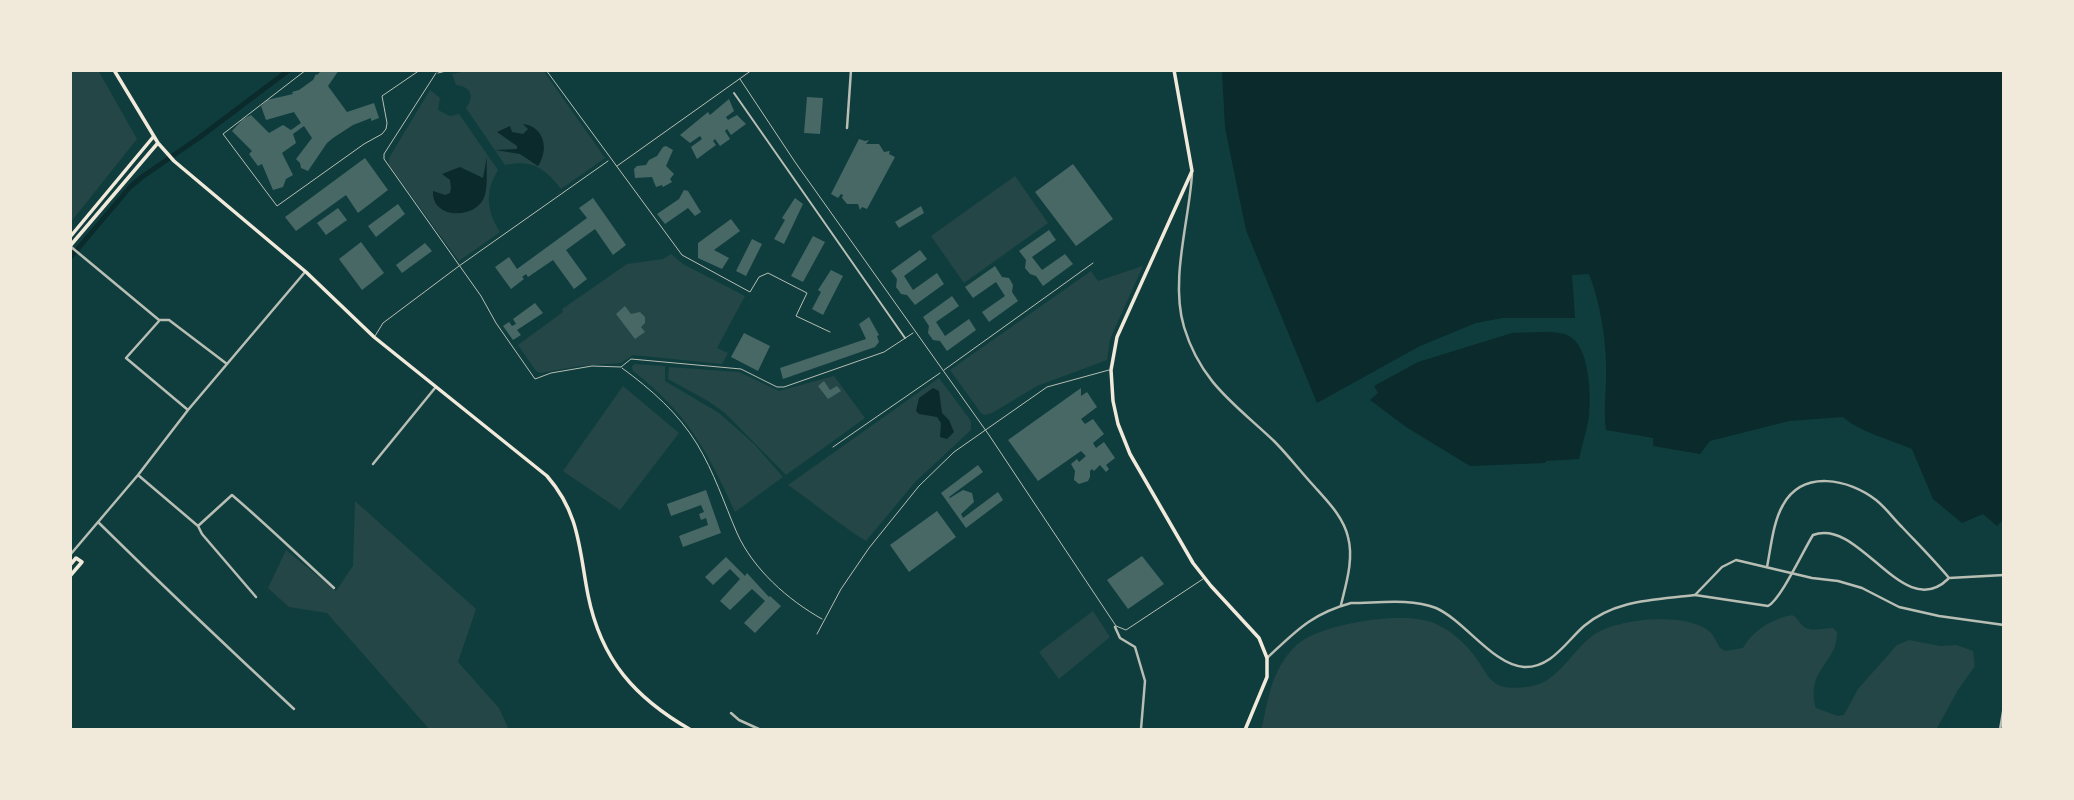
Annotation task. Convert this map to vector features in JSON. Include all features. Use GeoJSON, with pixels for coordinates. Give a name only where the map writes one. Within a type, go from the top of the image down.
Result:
{"type":"FeatureCollection","features":[{"type":"Feature","properties":{"kind":"main road"},"geometry":{"type":"LineString","coordinates":[[114,70],[158,144],[174,161],[306,272],[374,337],[547,476],[560,492],[578,531],[588,597],[604,649],[638,693],[661,713],[691,730]]}},
{"type":"Feature","properties":{"kind":"main road"},"geometry":{"type":"LineString","coordinates":[[1174,70],[1192,171],[1118,337],[1111,370],[1113,401],[1118,424],[1130,454],[1172,529],[1205,578],[1259,638],[1267,658],[1266,677],[1245,730]]}},
{"type":"Feature","properties":{"kind":"main road"},"geometry":{"type":"LineString","coordinates":[[70,237],[154,136]]}},
{"type":"Feature","properties":{"kind":"main road"},"geometry":{"type":"LineString","coordinates":[[72,248],[158,144]]}},
{"type":"Feature","properties":{"kind":"main road"},"geometry":{"type":"LineString","coordinates":[[70,565],[76,558],[82,562],[70,576]]}},
{"type":"Feature","properties":{"kind":"street"},"geometry":{"type":"LineString","coordinates":[[847,128],[850,70]]}},
{"type":"Feature","properties":{"kind":"street"},"geometry":{"type":"LineString","coordinates":[[734,93],[905,338]]}},
{"type":"Feature","properties":{"kind":"street"},"geometry":{"type":"LineString","coordinates":[[1192,171],[1179,280],[1184,326],[1208,378],[1232,404],[1276,443],[1338,514],[1349,538],[1350,565],[1341,605]]}},
{"type":"Feature","properties":{"kind":"street"},"geometry":{"type":"LineString","coordinates":[[72,248],[159,320],[169,320],[227,364]]}},
{"type":"Feature","properties":{"kind":"street"},"geometry":{"type":"LineString","coordinates":[[70,555],[138,475],[188,410],[306,272]]}},
{"type":"Feature","properties":{"kind":"street"},"geometry":{"type":"LineString","coordinates":[[159,320],[127,358],[188,410]]}},
{"type":"Feature","properties":{"kind":"street"},"geometry":{"type":"LineString","coordinates":[[373,464],[435,388]]}},
{"type":"Feature","properties":{"kind":"street"},"geometry":{"type":"LineString","coordinates":[[138,475],[198,526],[256,597]]}},
{"type":"Feature","properties":{"kind":"street"},"geometry":{"type":"LineString","coordinates":[[1766,567],[1777,517],[1787,498],[1798,488],[1812,481],[1823,480],[1853,486],[1877,500],[1949,578]]}},
{"type":"Feature","properties":{"kind":"street"},"geometry":{"type":"LineString","coordinates":[[198,526],[232,495],[334,587]]}},
{"type":"Feature","properties":{"kind":"street"},"geometry":{"type":"LineString","coordinates":[[98,522],[184,603],[237,658],[294,709]]}},
{"type":"Feature","properties":{"kind":"street"},"geometry":{"type":"LineString","coordinates":[[1267,658],[1299,626],[1341,605],[1417,602],[1438,609],[1505,660],[1521,667],[1536,666],[1551,659],[1585,625],[1606,611],[1625,603],[1695,595],[1768,606],[1775,602],[1782,592],[1813,535],[1818,533],[1838,536],[1855,544],[1882,569],[1920,590],[1933,590],[1949,578],[2004,575]]}},
{"type":"Feature","properties":{"kind":"street"},"geometry":{"type":"LineString","coordinates":[[1695,595],[1721,566],[1730,561],[1838,581],[1899,607],[1938,616],[2004,625]]}},
{"type":"Feature","properties":{"kind":"street"},"geometry":{"type":"LineString","coordinates":[[1115,627],[1120,638],[1135,647],[1144,681],[1139,730]]}},
{"type":"Feature","properties":{"kind":"street"},"geometry":{"type":"LineString","coordinates":[[2000,730],[2004,706]]}},
{"type":"Feature","properties":{"kind":"street"},"geometry":{"type":"LineString","coordinates":[[731,713],[739,720],[761,730]]}},
{"type":"Feature","properties":{"kind":"lane"},"geometry":{"type":"LineString","coordinates":[[306,70],[223,134],[277,206],[382,134],[387,123],[382,96],[420,70]]}},
{"type":"Feature","properties":{"kind":"lane"},"geometry":{"type":"LineString","coordinates":[[433,70],[436,74]]}},
{"type":"Feature","properties":{"kind":"lane"},"geometry":{"type":"LineString","coordinates":[[450,70],[436,74],[384,154],[384,159],[535,379],[551,373],[592,366],[621,367],[662,400],[686,428],[711,470],[738,536],[770,579],[795,603],[823,620]]}},
{"type":"Feature","properties":{"kind":"lane"},"geometry":{"type":"LineString","coordinates":[[546,70],[682,255],[750,292],[759,277],[768,273],[807,293],[796,316],[830,332]]}},
{"type":"Feature","properties":{"kind":"lane"},"geometry":{"type":"LineString","coordinates":[[615,167],[752,70]]}},
{"type":"Feature","properties":{"kind":"lane"},"geometry":{"type":"LineString","coordinates":[[740,79],[984,429],[1116,626],[1126,629],[1205,578]]}},
{"type":"Feature","properties":{"kind":"lane"},"geometry":{"type":"LineString","coordinates":[[374,337],[383,323],[459,265],[610,159]]}},
{"type":"Feature","properties":{"kind":"lane"},"geometry":{"type":"LineString","coordinates":[[833,447],[1093,263]]}},
{"type":"Feature","properties":{"kind":"lane"},"geometry":{"type":"LineString","coordinates":[[621,367],[632,359],[741,369],[777,387],[784,387],[873,356],[915,331]]}},
{"type":"Feature","properties":{"kind":"lane"},"geometry":{"type":"LineString","coordinates":[[817,634],[855,569],[892,517],[954,452],[1047,387],[1111,370]]}},
{"type":"Feature","properties":{"kind":"shaded area"},"geometry":{"type":"Polygon","coordinates":[[[70,70],[98,70],[137,139],[70,223],[70,70]]]}},
{"type":"Feature","properties":{"kind":"shaded area"},"geometry":{"type":"Polygon","coordinates":[[[471,70],[543,70],[605,158],[561,189],[543,171],[530,164],[505,165],[466,108],[470,93],[456,85],[452,74],[471,70]]]}},
{"type":"Feature","properties":{"kind":"shaded area"},"geometry":{"type":"Polygon","coordinates":[[[1222,70],[2004,70],[2004,519],[1997,526],[1983,514],[1962,523],[1933,499],[1912,449],[1866,431],[1843,417],[1789,421],[1710,441],[1700,454],[1653,446],[1653,438],[1606,430],[1605,342],[1599,306],[1589,274],[1572,275],[1575,318],[1503,318],[1476,323],[1420,346],[1317,403],[1246,230],[1225,128],[1222,70]]]}},
{"type":"Feature","properties":{"kind":"shaded area"},"geometry":{"type":"Polygon","coordinates":[[[430,90],[440,98],[438,110],[450,116],[459,114],[498,170],[491,185],[489,201],[492,216],[500,232],[459,261],[389,165],[389,158],[430,90]]]}},
{"type":"Feature","properties":{"kind":"shaded area"},"geometry":{"type":"Polygon","coordinates":[[[523,124],[536,130],[543,140],[543,153],[538,166],[520,154],[495,150],[517,149],[517,146],[497,132],[510,126],[512,132],[523,134],[528,129],[523,124]]]}},
{"type":"Feature","properties":{"kind":"shaded area"},"geometry":{"type":"Polygon","coordinates":[[[487,156],[486,191],[481,203],[474,209],[456,213],[439,207],[434,201],[433,191],[445,195],[450,193],[451,188],[450,180],[442,174],[460,167],[483,178],[487,156]]]}},
{"type":"Feature","properties":{"kind":"shaded area"},"geometry":{"type":"Polygon","coordinates":[[[1015,176],[1048,223],[964,283],[931,236],[1015,176]]]}},
{"type":"Feature","properties":{"kind":"shaded area"},"geometry":{"type":"Polygon","coordinates":[[[671,254],[683,264],[745,296],[717,348],[728,353],[722,364],[633,355],[621,363],[540,373],[536,371],[518,345],[563,312],[562,309],[627,264],[663,259],[671,254]]]}},
{"type":"Feature","properties":{"kind":"shaded area"},"geometry":{"type":"Polygon","coordinates":[[[1143,266],[1110,339],[1107,360],[1037,386],[985,415],[950,370],[1091,271],[1098,281],[1143,266]]]}},
{"type":"Feature","properties":{"kind":"shaded area"},"geometry":{"type":"Polygon","coordinates":[[[1512,333],[1561,333],[1575,340],[1580,349],[1585,359],[1590,407],[1579,459],[1470,466],[1406,427],[1370,400],[1378,393],[1374,386],[1418,362],[1512,333]]]}},
{"type":"Feature","properties":{"kind":"shaded area"},"geometry":{"type":"Polygon","coordinates":[[[632,366],[665,366],[665,381],[719,413],[754,444],[783,477],[735,512],[694,434],[668,402],[633,371],[632,366]]]}},
{"type":"Feature","properties":{"kind":"shaded area"},"geometry":{"type":"Polygon","coordinates":[[[669,367],[739,372],[779,391],[834,376],[865,418],[786,475],[725,413],[668,379],[669,367]]]}},
{"type":"Feature","properties":{"kind":"shaded area"},"geometry":{"type":"Polygon","coordinates":[[[939,378],[971,421],[971,430],[916,481],[866,541],[788,485],[939,378]]]}},
{"type":"Feature","properties":{"kind":"shaded area"},"geometry":{"type":"Polygon","coordinates":[[[623,386],[679,433],[620,510],[563,471],[623,386]]]}},
{"type":"Feature","properties":{"kind":"shaded area"},"geometry":{"type":"Polygon","coordinates":[[[933,388],[939,391],[942,413],[949,420],[954,432],[947,439],[940,437],[941,423],[937,417],[916,411],[919,398],[933,388]]]}},
{"type":"Feature","properties":{"kind":"shaded area"},"geometry":{"type":"Polygon","coordinates":[[[355,501],[476,609],[458,662],[499,708],[509,730],[430,730],[327,613],[289,607],[268,588],[286,550],[336,591],[353,566],[355,501]]]}},
{"type":"Feature","properties":{"kind":"shaded area"},"geometry":{"type":"Polygon","coordinates":[[[1093,611],[1110,637],[1059,679],[1039,652],[1093,611]]]}},
{"type":"Feature","properties":{"kind":"shaded area"},"geometry":{"type":"Polygon","coordinates":[[[1792,615],[1804,627],[1814,630],[1833,628],[1837,632],[1833,651],[1818,675],[1814,695],[1816,708],[1838,716],[1844,715],[1858,689],[1897,645],[1909,640],[1940,646],[1957,645],[1973,651],[1975,666],[1936,730],[1261,730],[1275,678],[1290,652],[1299,643],[1314,635],[1348,624],[1406,618],[1436,624],[1463,643],[1492,681],[1514,688],[1537,685],[1547,680],[1595,634],[1621,624],[1655,619],[1689,622],[1712,634],[1720,648],[1725,651],[1743,648],[1764,626],[1792,615]]]}},
{"type":"Feature","properties":{"kind":"building"},"geometry":{"type":"Polygon","coordinates":[[[322,70],[339,70],[328,86],[347,112],[374,103],[379,118],[353,125],[333,138],[308,171],[301,168],[296,159],[312,138],[304,126],[293,134],[296,143],[282,153],[293,175],[286,179],[283,187],[273,190],[262,164],[258,166],[249,154],[252,151],[232,131],[251,115],[269,133],[283,125],[291,130],[301,123],[294,112],[266,120],[261,106],[267,100],[293,94],[292,92],[313,80],[322,70]]]}},
{"type":"Feature","properties":{"kind":"building"},"geometry":{"type":"Polygon","coordinates":[[[807,97],[823,98],[820,134],[804,133],[807,97]]]}},
{"type":"Feature","properties":{"kind":"building"},"geometry":{"type":"Polygon","coordinates":[[[729,99],[734,111],[726,117],[728,120],[737,115],[746,124],[731,135],[727,129],[725,131],[730,139],[720,146],[715,139],[713,141],[716,145],[697,159],[691,147],[702,139],[700,136],[690,143],[680,135],[729,99]]]}},
{"type":"Feature","properties":{"kind":"building"},"geometry":{"type":"Polygon","coordinates":[[[859,139],[869,140],[866,144],[879,144],[884,152],[890,151],[889,154],[895,157],[867,209],[862,207],[860,210],[858,204],[847,204],[842,198],[843,195],[838,198],[831,194],[859,139]]]}},
{"type":"Feature","properties":{"kind":"building"},"geometry":{"type":"Polygon","coordinates":[[[666,146],[673,150],[666,166],[674,174],[670,179],[672,182],[656,187],[652,177],[635,178],[634,169],[646,165],[666,146]]]}},
{"type":"Feature","properties":{"kind":"building"},"geometry":{"type":"Polygon","coordinates":[[[365,158],[388,190],[358,213],[346,195],[296,231],[285,217],[365,158]]]}},
{"type":"Feature","properties":{"kind":"building"},"geometry":{"type":"Polygon","coordinates":[[[1073,164],[1113,219],[1076,246],[1035,192],[1073,164]]]}},
{"type":"Feature","properties":{"kind":"building"},"geometry":{"type":"Polygon","coordinates":[[[684,190],[688,191],[701,212],[695,216],[688,208],[665,224],[657,214],[679,199],[684,190]]]}},
{"type":"Feature","properties":{"kind":"building"},"geometry":{"type":"Polygon","coordinates":[[[593,198],[626,245],[613,255],[595,229],[566,250],[587,279],[574,289],[553,260],[528,277],[526,274],[522,277],[524,279],[511,289],[495,267],[509,257],[517,269],[587,218],[579,208],[593,198]]]}},
{"type":"Feature","properties":{"kind":"building"},"geometry":{"type":"Polygon","coordinates":[[[795,198],[803,204],[784,244],[774,239],[785,220],[782,218],[795,198]]]}},
{"type":"Feature","properties":{"kind":"building"},"geometry":{"type":"Polygon","coordinates":[[[398,204],[405,214],[376,237],[368,226],[398,204]]]}},
{"type":"Feature","properties":{"kind":"building"},"geometry":{"type":"Polygon","coordinates":[[[921,206],[924,213],[899,228],[895,222],[921,206]]]}},
{"type":"Feature","properties":{"kind":"building"},"geometry":{"type":"Polygon","coordinates":[[[338,208],[347,220],[326,235],[317,223],[338,208]]]}},
{"type":"Feature","properties":{"kind":"building"},"geometry":{"type":"Polygon","coordinates":[[[731,219],[740,231],[714,250],[729,258],[722,269],[698,258],[698,243],[731,219]]]}},
{"type":"Feature","properties":{"kind":"building"},"geometry":{"type":"Polygon","coordinates":[[[1049,230],[1056,240],[1032,257],[1042,270],[1065,254],[1073,264],[1043,286],[1036,276],[1025,268],[1026,260],[1019,251],[1049,230]]]}},
{"type":"Feature","properties":{"kind":"building"},"geometry":{"type":"Polygon","coordinates":[[[813,236],[825,242],[803,282],[791,276],[813,236]]]}},
{"type":"Feature","properties":{"kind":"building"},"geometry":{"type":"Polygon","coordinates":[[[752,239],[762,244],[746,276],[736,271],[752,239]]]}},
{"type":"Feature","properties":{"kind":"building"},"geometry":{"type":"Polygon","coordinates":[[[361,242],[384,273],[362,290],[339,259],[361,242]]]}},
{"type":"Feature","properties":{"kind":"building"},"geometry":{"type":"Polygon","coordinates":[[[425,243],[432,251],[402,273],[396,265],[425,243]]]}},
{"type":"Feature","properties":{"kind":"building"},"geometry":{"type":"Polygon","coordinates":[[[920,250],[927,259],[904,276],[913,290],[937,273],[944,284],[915,305],[896,287],[897,279],[891,271],[920,250]]]}},
{"type":"Feature","properties":{"kind":"building"},"geometry":{"type":"Polygon","coordinates":[[[995,266],[1002,277],[1009,278],[1013,285],[1012,292],[1018,301],[989,322],[982,312],[1005,296],[996,282],[973,298],[965,287],[995,266]]]}},
{"type":"Feature","properties":{"kind":"building"},"geometry":{"type":"Polygon","coordinates":[[[831,270],[843,276],[823,315],[812,309],[821,292],[818,290],[831,270]]]}},
{"type":"Feature","properties":{"kind":"building"},"geometry":{"type":"Polygon","coordinates":[[[952,296],[959,306],[936,322],[945,336],[969,319],[976,330],[947,351],[940,341],[933,340],[928,333],[929,326],[923,317],[952,296]]]}},
{"type":"Feature","properties":{"kind":"building"},"geometry":{"type":"Polygon","coordinates":[[[535,303],[543,313],[517,330],[521,335],[513,340],[503,326],[509,322],[512,326],[516,324],[513,319],[535,303]]]}},
{"type":"Feature","properties":{"kind":"building"},"geometry":{"type":"Polygon","coordinates":[[[625,306],[631,314],[640,312],[645,317],[645,323],[641,327],[645,332],[635,339],[616,314],[625,306]]]}},
{"type":"Feature","properties":{"kind":"building"},"geometry":{"type":"Polygon","coordinates":[[[869,317],[879,335],[879,342],[875,347],[783,379],[780,368],[866,339],[859,324],[869,317]]]}},
{"type":"Feature","properties":{"kind":"building"},"geometry":{"type":"Polygon","coordinates":[[[744,333],[770,346],[758,371],[731,357],[744,333]]]}},
{"type":"Feature","properties":{"kind":"building"},"geometry":{"type":"Polygon","coordinates":[[[824,381],[830,390],[837,386],[841,391],[828,399],[818,386],[824,381]]]}},
{"type":"Feature","properties":{"kind":"building"},"geometry":{"type":"Polygon","coordinates":[[[1081,388],[1081,396],[1087,392],[1097,407],[1081,419],[1085,424],[1093,419],[1104,434],[1093,443],[1096,448],[1104,442],[1115,458],[1106,465],[1109,469],[1106,472],[1100,465],[1090,471],[1088,481],[1079,484],[1074,480],[1075,471],[1071,464],[1086,456],[1081,451],[1038,481],[1008,440],[1081,388]]]}},
{"type":"Feature","properties":{"kind":"building"},"geometry":{"type":"Polygon","coordinates":[[[978,465],[983,472],[949,497],[963,490],[972,493],[974,502],[961,514],[963,518],[998,492],[1003,500],[966,528],[941,493],[978,465]]]}},
{"type":"Feature","properties":{"kind":"building"},"geometry":{"type":"Polygon","coordinates":[[[706,490],[721,533],[683,547],[679,536],[708,525],[706,518],[701,520],[699,514],[704,512],[701,505],[671,516],[667,504],[706,490]]]}},
{"type":"Feature","properties":{"kind":"building"},"geometry":{"type":"Polygon","coordinates":[[[937,511],[956,537],[909,572],[890,545],[937,511]]]}},
{"type":"Feature","properties":{"kind":"building"},"geometry":{"type":"Polygon","coordinates":[[[1142,556],[1164,584],[1128,609],[1107,580],[1142,556]]]}},
{"type":"Feature","properties":{"kind":"building"},"geometry":{"type":"Polygon","coordinates":[[[726,557],[781,606],[755,633],[744,623],[765,601],[752,589],[730,610],[720,601],[740,579],[730,569],[713,585],[705,577],[726,557]]]}},
{"type":"Feature","properties":{"kind":"waterway"},"geometry":{"type":"LineString","coordinates":[[70,258],[130,187],[289,70]]}}]}
